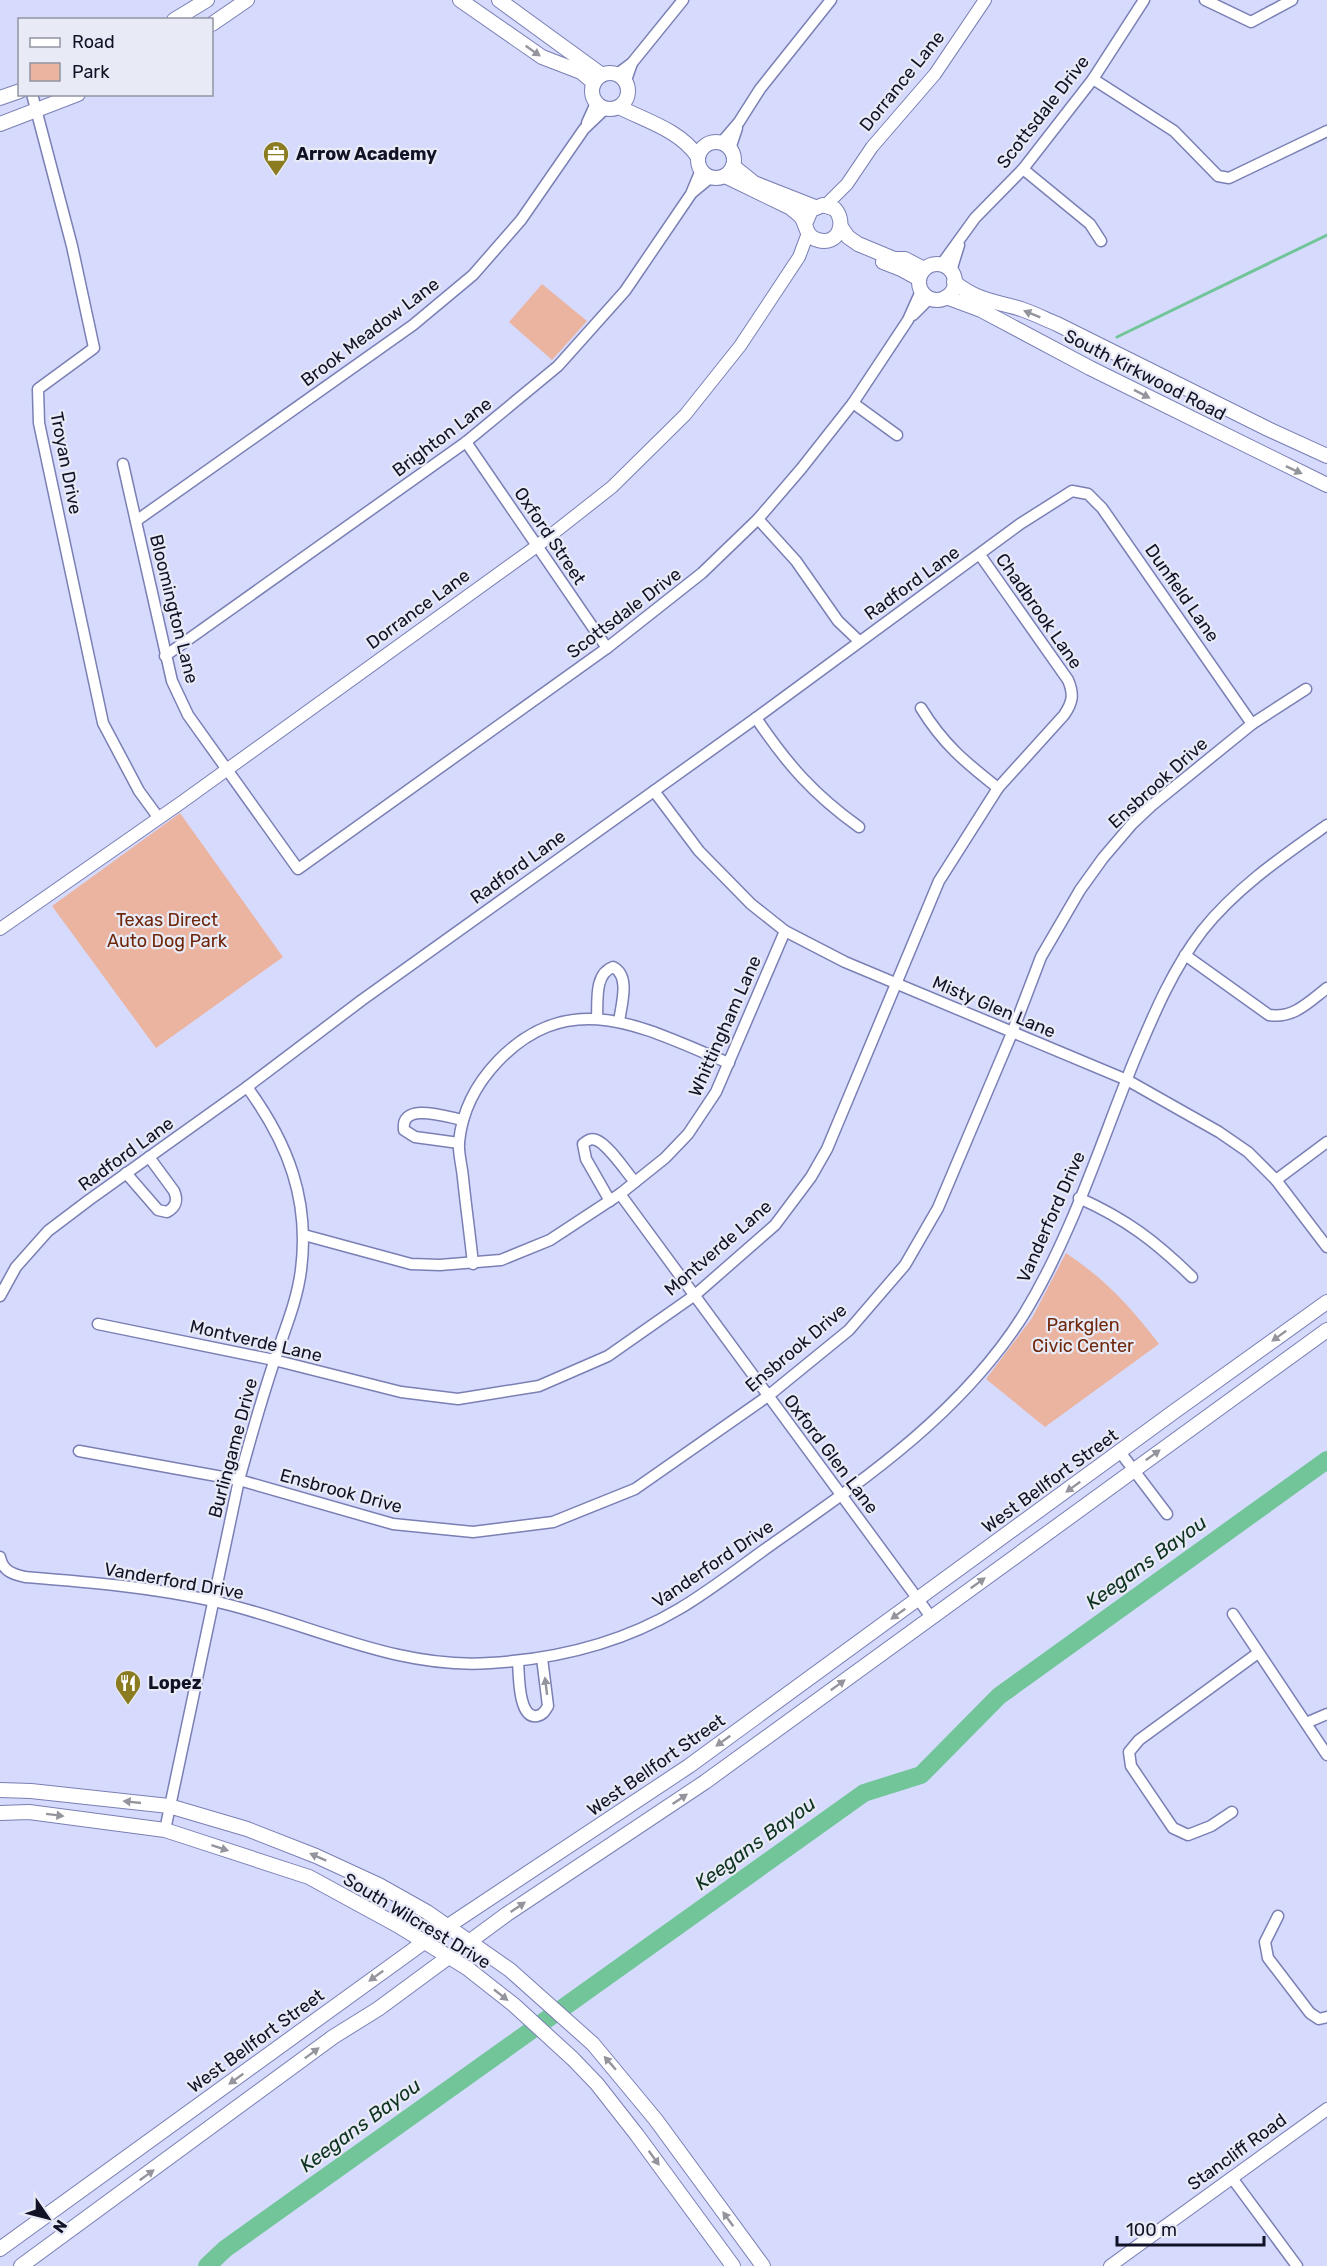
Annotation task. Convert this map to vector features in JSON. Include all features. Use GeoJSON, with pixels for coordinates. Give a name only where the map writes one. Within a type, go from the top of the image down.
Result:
{"type":"FeatureCollection","features":[{"type":"Feature","properties":{"kind":"main road"},"geometry":{"type":"LineString","coordinates":[[180,18],[207,0]]}},
{"type":"Feature","properties":{"kind":"main road"},"geometry":{"type":"LineString","coordinates":[[213,23],[247,0]]}},
{"type":"Feature","properties":{"kind":"main road"},"geometry":{"type":"LineString","coordinates":[[460,0],[542,57],[598,79],[621,79],[623,102]]}},
{"type":"Feature","properties":{"kind":"main road"},"geometry":{"type":"LineString","coordinates":[[499,0],[598,79]]}},
{"type":"Feature","properties":{"kind":"main road"},"geometry":{"type":"LineString","coordinates":[[598,79],[592,93],[600,106],[631,103],[720,145],[734,160],[729,171]]}},
{"type":"Feature","properties":{"kind":"main road"},"geometry":{"type":"LineString","coordinates":[[0,98],[18,92]]}},
{"type":"Feature","properties":{"kind":"main road"},"geometry":{"type":"LineString","coordinates":[[0,124],[73,96]]}},
{"type":"Feature","properties":{"kind":"main road"},"geometry":{"type":"LineString","coordinates":[[623,102],[669,130],[690,146],[703,168]]}},
{"type":"Feature","properties":{"kind":"main road"},"geometry":{"type":"LineString","coordinates":[[703,168],[700,151],[720,145]]}},
{"type":"Feature","properties":{"kind":"main road"},"geometry":{"type":"LineString","coordinates":[[703,168],[729,171],[831,218],[848,237],[858,244],[894,259],[904,259],[924,284],[938,300],[946,297],[952,291],[949,273],[932,265],[924,284]]}},
{"type":"Feature","properties":{"kind":"main road"},"geometry":{"type":"LineString","coordinates":[[729,171],[791,208],[800,216],[810,232],[828,241],[831,218]]}},
{"type":"Feature","properties":{"kind":"main road"},"geometry":{"type":"LineString","coordinates":[[810,232],[808,214],[831,218]]}},
{"type":"Feature","properties":{"kind":"main road","name":"South Kirkwood Road"},"geometry":{"type":"LineString","coordinates":[[949,273],[968,293],[980,299],[1023,310],[1057,324],[1327,456]]}},
{"type":"Feature","properties":{"kind":"main road","name":"South Kirkwood Road"},"geometry":{"type":"LineString","coordinates":[[946,297],[981,310],[1165,406],[1327,485]]}},
{"type":"Feature","properties":{"kind":"main road"},"geometry":{"type":"LineString","coordinates":[[1045,344],[1057,324]]}},
{"type":"Feature","properties":{"kind":"main road"},"geometry":{"type":"LineString","coordinates":[[1165,406],[1179,385]]}},
{"type":"Feature","properties":{"kind":"main road"},"geometry":{"type":"LineString","coordinates":[[1258,453],[1268,429]]}},
{"type":"Feature","properties":{"kind":"main road","name":"West Bellfort Street"},"geometry":{"type":"LineString","coordinates":[[0,2249],[448,1925],[558,1851],[572,1846],[689,1766],[1327,1302]]}},
{"type":"Feature","properties":{"kind":"main road"},"geometry":{"type":"LineString","coordinates":[[21,2266],[333,2037],[378,2009],[470,1940],[705,1782],[1327,1330]]}},
{"type":"Feature","properties":{"kind":"main road"},"geometry":{"type":"LineString","coordinates":[[756,1717],[771,1734]]}},
{"type":"Feature","properties":{"kind":"main road","name":"South Wilcrest Drive"},"geometry":{"type":"LineString","coordinates":[[0,1790],[31,1791],[169,1806],[247,1829],[379,1885],[448,1925],[514,1973],[573,2025],[613,2066],[656,2120],[763,2266]]}},
{"type":"Feature","properties":{"kind":"main road"},"geometry":{"type":"LineString","coordinates":[[29,1812],[31,1791]]}},
{"type":"Feature","properties":{"kind":"main road","name":"South Wilcrest Drive"},"geometry":{"type":"LineString","coordinates":[[0,1813],[29,1812],[165,1830],[272,1864],[309,1877],[467,1968],[553,2040],[597,2084],[733,2266]]}},
{"type":"Feature","properties":{"kind":"main road"},"geometry":{"type":"LineString","coordinates":[[272,1864],[281,1842]]}},
{"type":"Feature","properties":{"kind":"main road"},"geometry":{"type":"LineString","coordinates":[[572,1846],[585,1862]]}},
{"type":"Feature","properties":{"kind":"main road"},"geometry":{"type":"LineString","coordinates":[[275,2050],[290,2070]]}},
{"type":"Feature","properties":{"kind":"main road"},"geometry":{"type":"LineString","coordinates":[[637,2135],[656,2120]]}},
{"type":"Feature","properties":{"kind":"main road"},"geometry":{"type":"LineString","coordinates":[[85,2188],[100,2209]]}},
{"type":"Feature","properties":{"kind":"street"},"geometry":{"type":"LineString","coordinates":[[621,79],[683,0]]}},
{"type":"Feature","properties":{"kind":"street"},"geometry":{"type":"LineString","coordinates":[[720,145],[739,122],[760,89],[831,0]]}},
{"type":"Feature","properties":{"kind":"street","name":"Dorrance Lane"},"geometry":{"type":"LineString","coordinates":[[831,218],[847,184],[872,147],[934,74],[985,0]]}},
{"type":"Feature","properties":{"kind":"street","name":"Scottsdale Drive"},"geometry":{"type":"LineString","coordinates":[[949,273],[961,239],[975,218],[1023,169],[1093,79],[1144,0]]}},
{"type":"Feature","properties":{"kind":"street"},"geometry":{"type":"LineString","coordinates":[[1205,0],[1251,22],[1293,0]]}},
{"type":"Feature","properties":{"kind":"street"},"geometry":{"type":"LineString","coordinates":[[1093,79],[1174,131],[1218,176],[1229,178],[1327,131]]}},
{"type":"Feature","properties":{"kind":"street","name":"Troyan Drive"},"geometry":{"type":"LineString","coordinates":[[33,96],[72,246],[94,348],[38,388],[39,423],[103,723],[139,792],[158,817]]}},
{"type":"Feature","properties":{"kind":"street","name":"Brook Meadow Lane"},"geometry":{"type":"LineString","coordinates":[[136,520],[413,325],[473,274],[521,220],[600,106]]}},
{"type":"Feature","properties":{"kind":"street","name":"Brighton Lane"},"geometry":{"type":"LineString","coordinates":[[165,656],[466,442],[558,366],[625,291],[691,194],[703,168]]}},
{"type":"Feature","properties":{"kind":"street"},"geometry":{"type":"LineString","coordinates":[[1023,169],[1090,224],[1101,242]]}},
{"type":"Feature","properties":{"kind":"street","name":"Dorrance Lane"},"geometry":{"type":"LineString","coordinates":[[0,929],[537,546],[612,487],[685,415],[740,346],[799,257],[810,232]]}},
{"type":"Feature","properties":{"kind":"street","name":"Scottsdale Drive"},"geometry":{"type":"LineString","coordinates":[[298,869],[607,648],[702,573],[758,519],[854,403],[909,320],[924,284]]}},
{"type":"Feature","properties":{"kind":"street"},"geometry":{"type":"LineString","coordinates":[[854,403],[897,435]]}},
{"type":"Feature","properties":{"kind":"street","name":"Oxford Street"},"geometry":{"type":"LineString","coordinates":[[466,442],[607,648]]}},
{"type":"Feature","properties":{"kind":"street","name":"Bloomington Lane"},"geometry":{"type":"LineString","coordinates":[[123,464],[172,681],[188,715],[298,869]]}},
{"type":"Feature","properties":{"kind":"street","name":"Radford Lane"},"geometry":{"type":"LineString","coordinates":[[0,1296],[16,1267],[48,1231],[247,1087],[362,1000],[860,641],[1065,494],[1077,490]]}},
{"type":"Feature","properties":{"kind":"street","name":"Dunfield Lane"},"geometry":{"type":"LineString","coordinates":[[1077,490],[1088,494],[1102,508],[1252,724]]}},
{"type":"Feature","properties":{"kind":"street"},"geometry":{"type":"LineString","coordinates":[[758,519],[796,561],[838,621],[860,641]]}},
{"type":"Feature","properties":{"kind":"street","name":"Chadbrook Lane"},"geometry":{"type":"LineString","coordinates":[[980,555],[1071,687]]}},
{"type":"Feature","properties":{"kind":"street","name":"Montverde Lane"},"geometry":{"type":"LineString","coordinates":[[98,1324],[274,1360],[401,1392],[458,1399],[539,1386],[608,1356],[695,1295],[775,1225],[811,1177],[827,1149],[939,881],[998,788],[1064,715],[1072,703],[1071,687]]}},
{"type":"Feature","properties":{"kind":"street","name":"Ensbrook Drive"},"geometry":{"type":"LineString","coordinates":[[80,1451],[239,1480],[393,1524],[473,1532],[553,1522],[635,1490],[768,1396],[849,1330],[905,1265],[938,1208],[1012,1033],[1041,957],[1074,900],[1103,858],[1151,806],[1252,724],[1306,689]]}},
{"type":"Feature","properties":{"kind":"street"},"geometry":{"type":"LineString","coordinates":[[921,708],[936,732],[960,758],[998,788]]}},
{"type":"Feature","properties":{"kind":"street"},"geometry":{"type":"LineString","coordinates":[[756,718],[780,754],[799,777],[859,827]]}},
{"type":"Feature","properties":{"kind":"street","name":"Misty Glen Lane"},"geometry":{"type":"LineString","coordinates":[[654,791],[699,851],[751,904],[785,931],[845,962],[895,984],[1127,1080],[1219,1132],[1248,1152],[1276,1180],[1327,1247]]}},
{"type":"Feature","properties":{"kind":"street","name":"Vanderford Drive"},"geometry":{"type":"LineString","coordinates":[[1,1561],[11,1573],[25,1577],[130,1587],[213,1601],[375,1649],[415,1659],[461,1664],[542,1658],[601,1645],[645,1627],[679,1609],[842,1495],[918,1436],[973,1383],[1024,1313],[1058,1250],[1163,995],[1185,955],[1223,907],[1327,825]]}},
{"type":"Feature","properties":{"kind":"street","name":"Whittingham Lane"},"geometry":{"type":"LineString","coordinates":[[304,1235],[411,1264],[473,1264],[501,1260],[549,1240],[620,1194],[665,1158],[688,1134],[716,1092],[785,931]]}},
{"type":"Feature","properties":{"kind":"street"},"geometry":{"type":"LineString","coordinates":[[1185,955],[1269,1015],[1280,1017],[1293,1013],[1327,988]]}},
{"type":"Feature","properties":{"kind":"street"},"geometry":{"type":"LineString","coordinates":[[597,1018],[600,978],[606,970],[613,968],[619,970],[623,978],[619,1022]]}},
{"type":"Feature","properties":{"kind":"street"},"geometry":{"type":"LineString","coordinates":[[473,1264],[459,1143],[472,1097],[484,1075],[505,1053],[552,1024],[575,1019],[597,1018],[642,1028],[729,1063]]}},
{"type":"Feature","properties":{"kind":"street","name":"Burlingame Drive"},"geometry":{"type":"LineString","coordinates":[[165,1830],[239,1480],[274,1360],[296,1297],[301,1271],[304,1235],[297,1188],[290,1163],[270,1118],[247,1087]]}},
{"type":"Feature","properties":{"kind":"street"},"geometry":{"type":"LineString","coordinates":[[459,1143],[415,1137],[404,1130],[403,1124],[411,1113],[464,1120]]}},
{"type":"Feature","properties":{"kind":"street"},"geometry":{"type":"LineString","coordinates":[[610,1201],[586,1160],[583,1144],[595,1140],[604,1144],[634,1182]]}},
{"type":"Feature","properties":{"kind":"street"},"geometry":{"type":"LineString","coordinates":[[1276,1180],[1327,1142]]}},
{"type":"Feature","properties":{"kind":"street"},"geometry":{"type":"LineString","coordinates":[[126,1173],[158,1210],[167,1212],[172,1209],[176,1204],[174,1191],[149,1157]]}},
{"type":"Feature","properties":{"kind":"street","name":"Oxford Glen Lane"},"geometry":{"type":"LineString","coordinates":[[620,1194],[842,1495],[917,1601],[931,1617]]}},
{"type":"Feature","properties":{"kind":"street"},"geometry":{"type":"LineString","coordinates":[[1079,1198],[1133,1225],[1192,1277]]}},
{"type":"Feature","properties":{"kind":"street"},"geometry":{"type":"LineString","coordinates":[[1120,1452],[1167,1514]]}},
{"type":"Feature","properties":{"kind":"street"},"geometry":{"type":"LineString","coordinates":[[1233,1614],[1327,1755]]}},
{"type":"Feature","properties":{"kind":"street"},"geometry":{"type":"LineString","coordinates":[[1232,1812],[1211,1826],[1188,1835],[1173,1828],[1131,1766],[1129,1752],[1139,1740],[1258,1653]]}},
{"type":"Feature","properties":{"kind":"street"},"geometry":{"type":"LineString","coordinates":[[518,1661],[524,1708],[530,1715],[536,1716],[542,1714],[548,1706],[542,1658]]}},
{"type":"Feature","properties":{"kind":"street"},"geometry":{"type":"LineString","coordinates":[[1306,1723],[1327,1714]]}},
{"type":"Feature","properties":{"kind":"street"},"geometry":{"type":"LineString","coordinates":[[1278,1916],[1265,1942],[1268,1958],[1310,2013],[1319,2019],[1327,2017]]}},
{"type":"Feature","properties":{"kind":"street","name":"Stancliff Road"},"geometry":{"type":"LineString","coordinates":[[1110,2266],[1327,2109]]}},
{"type":"Feature","properties":{"kind":"street"},"geometry":{"type":"LineString","coordinates":[[1232,2178],[1297,2266]]}},
{"type":"Feature","properties":{"kind":"green space"},"geometry":{"type":"Polygon","coordinates":[[[542,284],[587,321],[552,360],[509,322],[542,284]]]}},
{"type":"Feature","properties":{"kind":"green space","name":"Texas Direct Auto Dog Park"},"geometry":{"type":"Polygon","coordinates":[[[180,813],[283,957],[156,1048],[52,906],[180,813]]]}},
{"type":"Feature","properties":{"kind":"green space","name":"Parkglen Civic Center"},"geometry":{"type":"Polygon","coordinates":[[[1066,1253],[1117,1294],[1159,1344],[1045,1427],[986,1379],[1032,1318],[1066,1253]]]}},
{"type":"Feature","properties":{"kind":"waterway"},"geometry":{"type":"LineString","coordinates":[[1117,337],[1327,235]]}},
{"type":"Feature","properties":{"kind":"waterway","name":"Keegans Bayou"},"geometry":{"type":"LineString","coordinates":[[207,2266],[225,2249],[864,1793],[921,1775],[999,1696],[1327,1460]]}},
{"type":"Feature","properties":{"kind":"place","name":"Arrow Academy"},"geometry":{"type":"Point","coordinates":[276,177]}},
{"type":"Feature","properties":{"kind":"place","name":"Lopez"},"geometry":{"type":"Point","coordinates":[128,1706]}}]}
